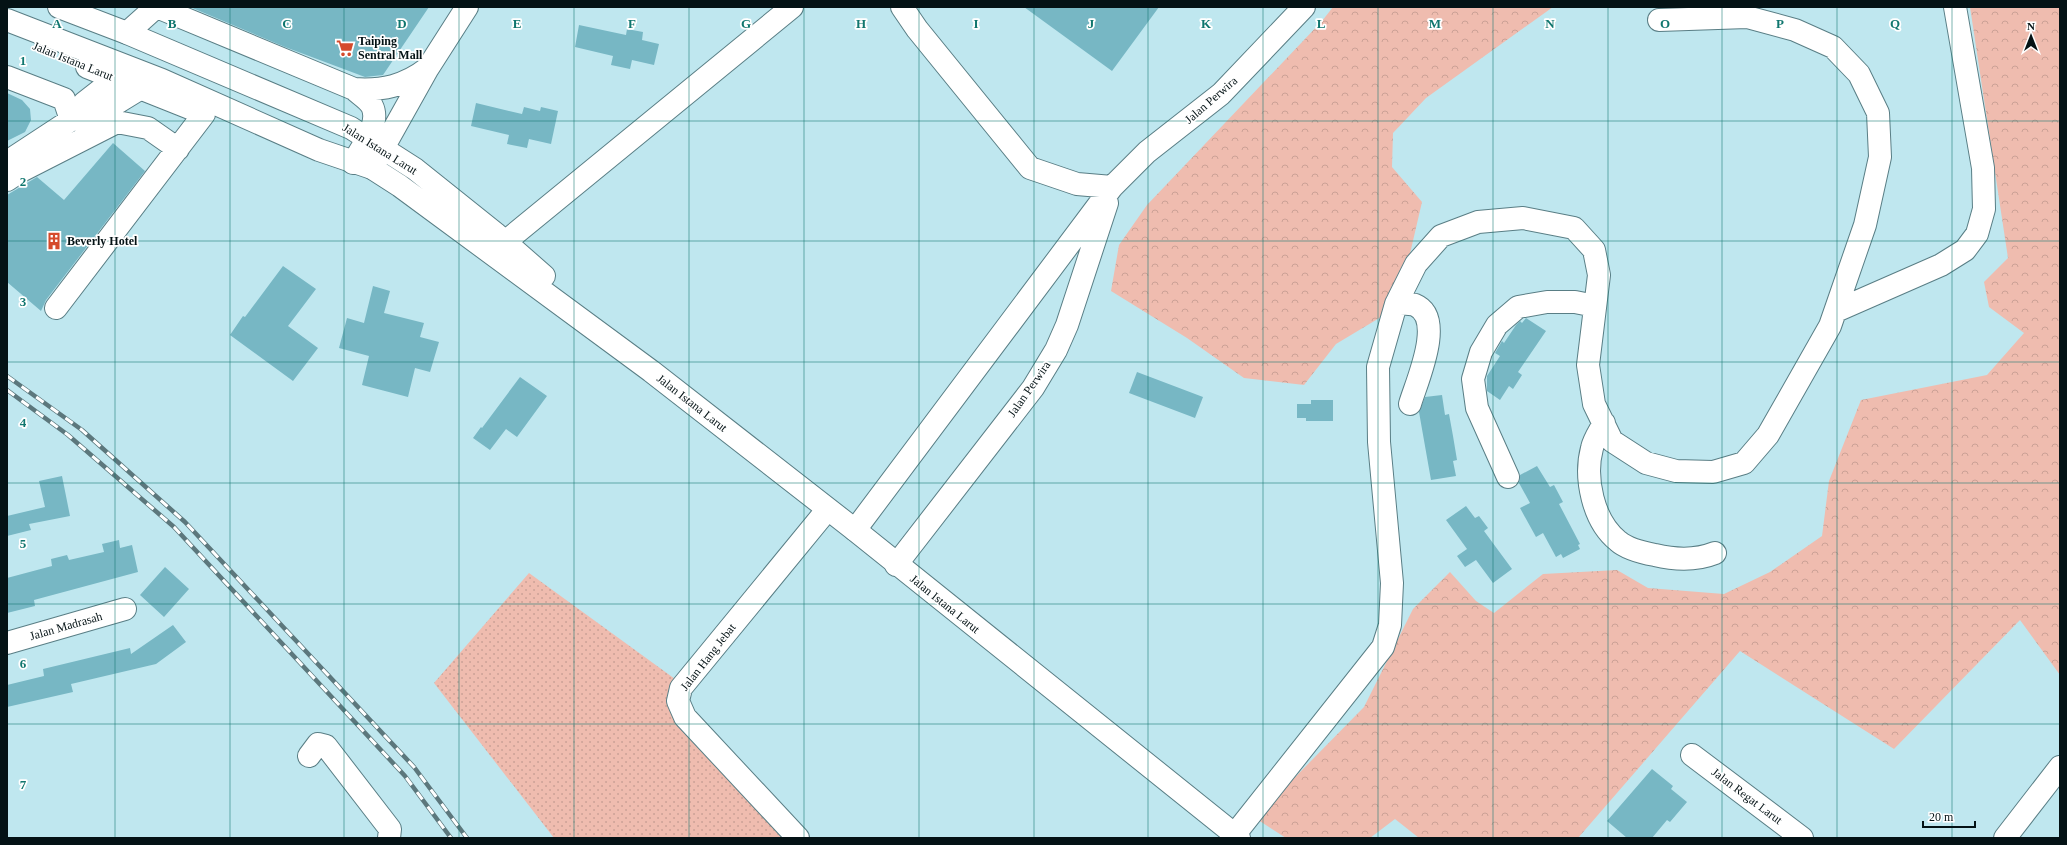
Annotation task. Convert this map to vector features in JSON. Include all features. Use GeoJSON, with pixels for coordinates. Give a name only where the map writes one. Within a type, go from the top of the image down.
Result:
{"type":"FeatureCollection","features":[{"type":"Feature","properties":{"kind":"street","name":"Jalan Istana Larut"},"geometry":{"type":"LineString","coordinates":[[59,7],[127,33],[351,128],[415,169],[505,242],[651,371]]}},
{"type":"Feature","properties":{"kind":"street"},"geometry":{"type":"LineString","coordinates":[[127,33],[157,7],[354,89],[370,90],[393,87],[415,78],[428,68]]}},
{"type":"Feature","properties":{"kind":"street"},"geometry":{"type":"LineString","coordinates":[[362,166],[375,143],[428,68],[467,7]]}},
{"type":"Feature","properties":{"kind":"street"},"geometry":{"type":"LineString","coordinates":[[505,242],[792,7]]}},
{"type":"Feature","properties":{"kind":"street"},"geometry":{"type":"LineString","coordinates":[[902,7],[916,29],[1030,168],[1077,184],[1112,187]]}},
{"type":"Feature","properties":{"kind":"street","name":"Jalan Perwira"},"geometry":{"type":"LineString","coordinates":[[855,530],[1112,187],[1147,152],[1221,94],[1304,7]]}},
{"type":"Feature","properties":{"kind":"street"},"geometry":{"type":"LineString","coordinates":[[1836,311],[1940,265],[1965,250],[1977,234],[1984,209],[1983,168],[1955,7]]}},
{"type":"Feature","properties":{"kind":"street"},"geometry":{"type":"LineString","coordinates":[[1237,836],[1383,647],[1390,625],[1392,583],[1379,442],[1378,367],[1396,304],[1416,264],[1442,236],[1478,222],[1523,218],[1574,228],[1594,250],[1599,275],[1588,365],[1594,404],[1612,441],[1646,463],[1676,470],[1713,472],[1744,463],[1768,435],[1830,326],[1865,225],[1880,157],[1878,113],[1859,74],[1833,47],[1795,30],[1747,17],[1659,20]]}},
{"type":"Feature","properties":{"kind":"street","name":"Jalan Istana Larut"},"geometry":{"type":"LineString","coordinates":[[7,20],[162,80],[319,150],[362,166],[400,186],[651,371],[827,510],[855,530],[896,565],[1237,836]]}},
{"type":"Feature","properties":{"kind":"street","name":"Jalan Istana Larut"},"geometry":{"type":"LineString","coordinates":[[7,34],[204,114],[280,143],[319,150]]}},
{"type":"Feature","properties":{"kind":"street"},"geometry":{"type":"LineString","coordinates":[[7,77],[64,100],[71,120]]}},
{"type":"Feature","properties":{"kind":"street"},"geometry":{"type":"LineString","coordinates":[[7,162],[71,120],[84,104],[116,78]]}},
{"type":"Feature","properties":{"kind":"street"},"geometry":{"type":"LineString","coordinates":[[71,120],[92,118],[141,88]]}},
{"type":"Feature","properties":{"kind":"street"},"geometry":{"type":"LineString","coordinates":[[354,89],[372,106],[375,143]]}},
{"type":"Feature","properties":{"kind":"street"},"geometry":{"type":"LineString","coordinates":[[56,308],[204,114]]}},
{"type":"Feature","properties":{"kind":"street"},"geometry":{"type":"LineString","coordinates":[[7,180],[19,172],[117,122],[148,128],[178,149]]}},
{"type":"Feature","properties":{"kind":"street","name":"Jalan Perwira"},"geometry":{"type":"LineString","coordinates":[[896,565],[1033,388],[1056,350],[1067,325],[1112,187]]}},
{"type":"Feature","properties":{"kind":"street"},"geometry":{"type":"LineString","coordinates":[[1508,476],[1477,408],[1473,379],[1481,352],[1497,325],[1518,307],[1547,302],[1575,302],[1595,306]]}},
{"type":"Feature","properties":{"kind":"street"},"geometry":{"type":"LineString","coordinates":[[1396,304],[1415,305],[1425,315],[1428,330],[1425,359],[1410,404]]}},
{"type":"Feature","properties":{"kind":"street"},"geometry":{"type":"LineString","coordinates":[[1604,423],[1592,447],[1589,467],[1593,497],[1600,518],[1618,542],[1646,553],[1675,560],[1704,557],[1715,553]]}},
{"type":"Feature","properties":{"kind":"street","name":"Jalan Hang Jebat"},"geometry":{"type":"LineString","coordinates":[[798,838],[685,717],[678,701],[681,688],[827,510]]}},
{"type":"Feature","properties":{"kind":"street","name":"Jalan Madrasah"},"geometry":{"type":"LineString","coordinates":[[7,643],[125,609]]}},
{"type":"Feature","properties":{"kind":"street"},"geometry":{"type":"LineString","coordinates":[[309,756],[318,744],[326,746],[390,829],[389,838]]}},
{"type":"Feature","properties":{"kind":"street","name":"Jalan Regat Larut"},"geometry":{"type":"LineString","coordinates":[[1692,755],[1802,838]]}},
{"type":"Feature","properties":{"kind":"street"},"geometry":{"type":"LineString","coordinates":[[2005,838],[2060,767]]}},
{"type":"Feature","properties":{"kind":"green space"},"geometry":{"type":"Polygon","coordinates":[[[1333,7],[1553,7],[1426,98],[1393,133],[1392,167],[1422,202],[1409,258],[1386,314],[1336,344],[1304,385],[1244,378],[1187,338],[1111,291],[1119,245],[1147,205],[1322,21],[1333,7]]]}},
{"type":"Feature","properties":{"kind":"green space"},"geometry":{"type":"Polygon","coordinates":[[[1970,7],[2060,7],[2060,675],[2020,620],[1894,749],[1740,651],[1578,838],[1419,838],[1395,819],[1370,838],[1286,838],[1255,818],[1364,707],[1413,609],[1450,572],[1476,601],[1494,613],[1543,574],[1617,570],[1648,588],[1724,594],[1770,572],[1822,536],[1829,481],[1861,400],[1987,375],[2024,333],[1989,307],[1984,282],[2008,258],[1970,7]]]}},
{"type":"Feature","properties":{"kind":"green space"},"geometry":{"type":"Polygon","coordinates":[[[529,573],[675,679],[668,691],[675,714],[793,838],[554,838],[434,683],[529,573]]]}},
{"type":"Feature","properties":{"kind":"building","name":"Taiping Sentral Mall"},"geometry":{"type":"Polygon","coordinates":[[[190,7],[429,7],[383,75],[365,77],[285,47],[190,7]]]}},
{"type":"Feature","properties":{"kind":"building"},"geometry":{"type":"Polygon","coordinates":[[[1024,7],[1159,7],[1112,71],[1024,7]]]}},
{"type":"Feature","properties":{"kind":"building"},"geometry":{"type":"Polygon","coordinates":[[[579,25],[626,35],[627,29],[643,32],[642,40],[659,44],[654,65],[632,60],[630,69],[611,65],[613,56],[575,47],[579,25]]]}},
{"type":"Feature","properties":{"kind":"building"},"geometry":{"type":"Polygon","coordinates":[[[7,93],[22,100],[30,109],[31,120],[25,132],[7,141],[7,93]]]}},
{"type":"Feature","properties":{"kind":"building"},"geometry":{"type":"Polygon","coordinates":[[[476,103],[522,114],[524,107],[540,111],[541,107],[558,111],[551,144],[529,139],[527,148],[507,144],[509,135],[471,126],[476,103]]]}},
{"type":"Feature","properties":{"kind":"building","name":"Beverly Hotel"},"geometry":{"type":"Polygon","coordinates":[[[113,143],[145,171],[46,300],[41,311],[7,282],[7,195],[37,177],[64,200],[113,143]]]}},
{"type":"Feature","properties":{"kind":"building"},"geometry":{"type":"Polygon","coordinates":[[[283,266],[316,289],[288,326],[318,348],[293,381],[230,335],[243,316],[245,317],[283,266]]]}},
{"type":"Feature","properties":{"kind":"building"},"geometry":{"type":"Polygon","coordinates":[[[373,286],[390,291],[384,313],[424,323],[420,337],[439,342],[430,372],[415,368],[408,397],[362,385],[369,356],[339,348],[347,318],[364,323],[373,286]]]}},
{"type":"Feature","properties":{"kind":"building"},"geometry":{"type":"Polygon","coordinates":[[[1526,318],[1546,331],[1518,372],[1522,375],[1513,389],[1509,386],[1500,400],[1487,391],[1487,376],[1500,356],[1495,353],[1502,341],[1504,343],[1516,325],[1520,321],[1522,323],[1526,318]]]}},
{"type":"Feature","properties":{"kind":"building"},"geometry":{"type":"Polygon","coordinates":[[[1137,372],[1203,397],[1195,418],[1129,393],[1137,372]]]}},
{"type":"Feature","properties":{"kind":"building"},"geometry":{"type":"Polygon","coordinates":[[[520,377],[547,396],[517,437],[506,429],[490,450],[473,438],[520,377]]]}},
{"type":"Feature","properties":{"kind":"building"},"geometry":{"type":"Polygon","coordinates":[[[1442,395],[1445,415],[1449,414],[1453,436],[1457,460],[1453,461],[1456,476],[1431,480],[1419,412],[1425,397],[1442,395]]]}},
{"type":"Feature","properties":{"kind":"building"},"geometry":{"type":"Polygon","coordinates":[[[1311,400],[1333,400],[1333,421],[1306,421],[1306,418],[1297,418],[1297,404],[1311,404],[1311,400]]]}},
{"type":"Feature","properties":{"kind":"building"},"geometry":{"type":"Polygon","coordinates":[[[1537,466],[1550,487],[1554,485],[1563,502],[1559,504],[1580,544],[1578,545],[1580,549],[1563,558],[1561,554],[1556,557],[1543,533],[1536,537],[1520,508],[1530,503],[1519,483],[1520,475],[1537,466]]]}},
{"type":"Feature","properties":{"kind":"building"},"geometry":{"type":"Polygon","coordinates":[[[62,476],[70,516],[29,524],[31,530],[7,536],[7,516],[45,507],[39,481],[62,476]]]}},
{"type":"Feature","properties":{"kind":"building"},"geometry":{"type":"Polygon","coordinates":[[[1466,506],[1475,518],[1479,516],[1488,528],[1484,531],[1512,569],[1493,583],[1476,560],[1465,567],[1457,556],[1467,549],[1446,520],[1466,506]]]}},
{"type":"Feature","properties":{"kind":"building"},"geometry":{"type":"Polygon","coordinates":[[[119,540],[120,548],[132,545],[138,572],[34,600],[35,606],[7,613],[7,578],[52,566],[51,559],[67,555],[69,560],[104,552],[102,544],[119,540]]]}},
{"type":"Feature","properties":{"kind":"building"},"geometry":{"type":"Polygon","coordinates":[[[165,567],[189,589],[164,617],[140,595],[165,567]]]}},
{"type":"Feature","properties":{"kind":"building"},"geometry":{"type":"Polygon","coordinates":[[[173,625],[186,642],[156,664],[71,684],[73,692],[7,707],[7,685],[44,676],[43,669],[130,648],[131,654],[173,625]]]}},
{"type":"Feature","properties":{"kind":"building"},"geometry":{"type":"Polygon","coordinates":[[[1652,769],[1673,786],[1671,789],[1687,802],[1670,822],[1667,820],[1652,838],[1627,838],[1607,821],[1652,769]]]}},
{"type":"Feature","properties":{"kind":"railway"},"geometry":{"type":"LineString","coordinates":[[7,376],[82,430],[185,522],[414,767],[467,838]]}},
{"type":"Feature","properties":{"kind":"railway"},"geometry":{"type":"LineString","coordinates":[[7,390],[68,435],[174,527],[405,776],[451,838]]}},
{"type":"Feature","properties":{"kind":"place","name":"Taiping Sentral Mall"},"geometry":{"type":"Point","coordinates":[345,48]}},
{"type":"Feature","properties":{"kind":"place","name":"Beverly Hotel"},"geometry":{"type":"Point","coordinates":[54,241]}}]}
